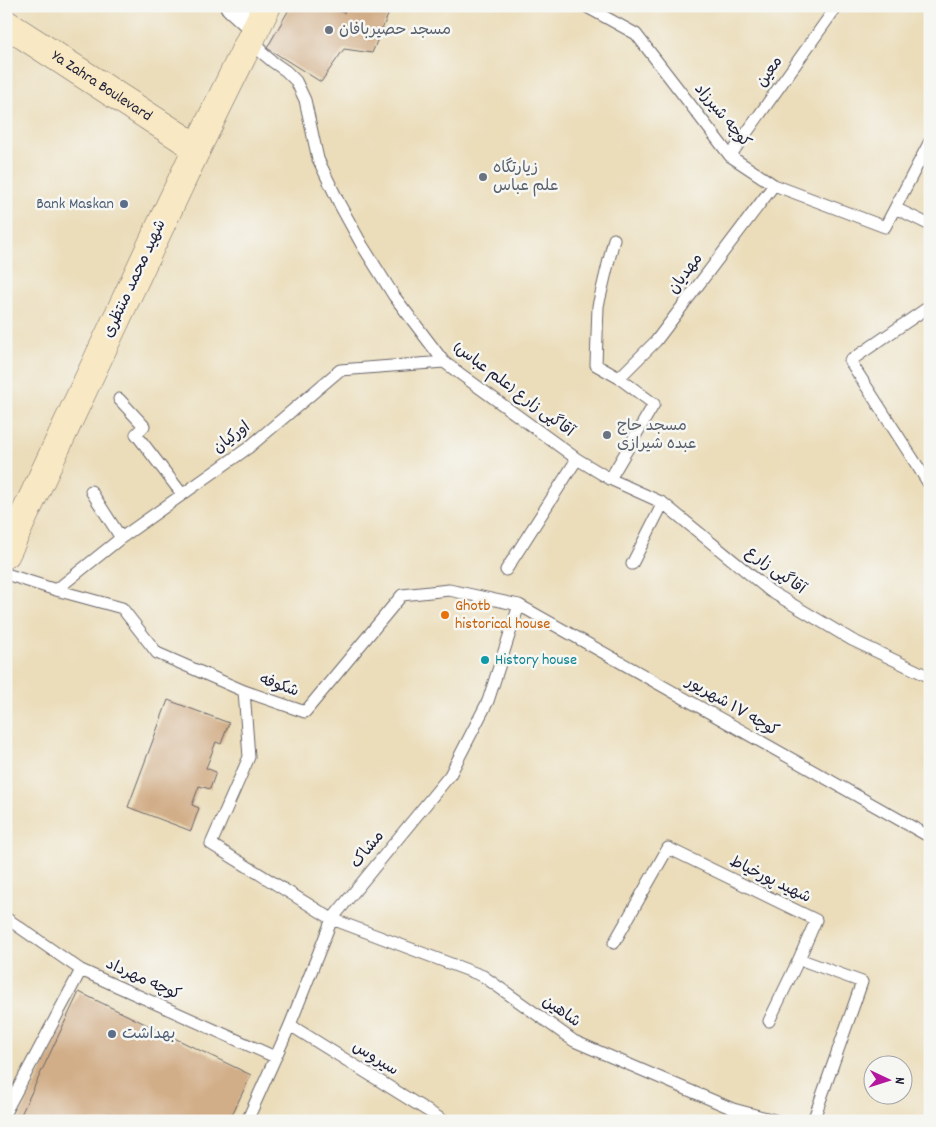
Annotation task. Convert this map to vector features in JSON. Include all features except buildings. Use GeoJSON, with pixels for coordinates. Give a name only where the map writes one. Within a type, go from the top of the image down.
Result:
{"type":"FeatureCollection","features":[{"type":"Feature","properties":{"kind":"main road","name":"شهید محمد منتظری"},"geometry":{"type":"LineString","coordinates":[[6,554],[197,148],[261,18]]}},
{"type":"Feature","properties":{"kind":"main road","name":"Ya Zahra Boulevard"},"geometry":{"type":"LineString","coordinates":[[6,24],[197,148]]}},
{"type":"Feature","properties":{"kind":"street"},"geometry":{"type":"LineString","coordinates":[[231,6],[261,18]]}},
{"type":"Feature","properties":{"kind":"lane","name":"کوچه شیرزاد"},"geometry":{"type":"LineString","coordinates":[[585,6],[636,34],[730,156],[774,185],[885,227],[895,208]]}},
{"type":"Feature","properties":{"kind":"lane","name":"معین"},"geometry":{"type":"LineString","coordinates":[[730,156],[837,6]]}},
{"type":"Feature","properties":{"kind":"lane","name":"آقاگپی زارع (علم عباس)"},"geometry":{"type":"LineString","coordinates":[[261,18],[261,52],[286,70],[296,81],[305,100],[318,159],[362,245],[394,296],[444,362],[578,459],[610,479]]}},
{"type":"Feature","properties":{"kind":"lane"},"geometry":{"type":"LineString","coordinates":[[930,141],[895,208],[930,225]]}},
{"type":"Feature","properties":{"kind":"lane","name":"مهدیان"},"geometry":{"type":"LineString","coordinates":[[619,378],[656,341],[774,185]]}},
{"type":"Feature","properties":{"kind":"lane"},"geometry":{"type":"LineString","coordinates":[[610,479],[654,404],[619,378],[596,365],[598,306],[614,238]]}},
{"type":"Feature","properties":{"kind":"lane"},"geometry":{"type":"LineString","coordinates":[[930,306],[850,361],[930,484]]}},
{"type":"Feature","properties":{"kind":"lane","name":"اورکیان"},"geometry":{"type":"LineString","coordinates":[[56,590],[121,538],[248,448],[340,370],[444,362]]}},
{"type":"Feature","properties":{"kind":"lane"},"geometry":{"type":"LineString","coordinates":[[118,399],[144,426],[136,434],[182,494]]}},
{"type":"Feature","properties":{"kind":"lane"},"geometry":{"type":"LineString","coordinates":[[506,570],[578,459]]}},
{"type":"Feature","properties":{"kind":"lane","name":"آقاگپی زارع"},"geometry":{"type":"LineString","coordinates":[[610,479],[663,503],[770,591],[852,640],[930,677]]}},
{"type":"Feature","properties":{"kind":"lane"},"geometry":{"type":"LineString","coordinates":[[91,491],[121,538]]}},
{"type":"Feature","properties":{"kind":"lane"},"geometry":{"type":"LineString","coordinates":[[632,564],[663,503]]}},
{"type":"Feature","properties":{"kind":"lane","name":"شکوفه"},"geometry":{"type":"LineString","coordinates":[[6,574],[122,608],[157,652],[244,691],[305,712],[402,595],[449,590],[519,605]]}},
{"type":"Feature","properties":{"kind":"lane","name":"کوچه ۱۷ شهریور"},"geometry":{"type":"LineString","coordinates":[[519,605],[930,837]]}},
{"type":"Feature","properties":{"kind":"lane","name":"مشاک"},"geometry":{"type":"LineString","coordinates":[[247,1121],[290,1025],[332,919],[450,775],[488,701],[519,605]]}},
{"type":"Feature","properties":{"kind":"lane","name":"شاهین"},"geometry":{"type":"LineString","coordinates":[[244,691],[249,757],[211,844],[332,919],[483,976],[574,1042],[733,1109],[778,1121]]}},
{"type":"Feature","properties":{"kind":"lane","name":"شهید پورخیاط"},"geometry":{"type":"LineString","coordinates":[[614,943],[668,848],[816,920],[799,959]]}},
{"type":"Feature","properties":{"kind":"lane","name":"کوچه مهرداد"},"geometry":{"type":"LineString","coordinates":[[6,918],[81,970],[275,1056]]}},
{"type":"Feature","properties":{"kind":"lane"},"geometry":{"type":"LineString","coordinates":[[769,1021],[799,959],[862,982],[813,1121]]}},
{"type":"Feature","properties":{"kind":"lane"},"geometry":{"type":"LineString","coordinates":[[6,1111],[81,970]]}},
{"type":"Feature","properties":{"kind":"lane","name":"سیروس"},"geometry":{"type":"LineString","coordinates":[[290,1025],[444,1121]]}},
{"type":"Feature","properties":{"kind":"place","name":"مسجد حصیربافان"},"geometry":{"type":"Point","coordinates":[329,30]}},
{"type":"Feature","properties":{"kind":"place","name":"زيارتگاه علم عباس"},"geometry":{"type":"Point","coordinates":[483,177]}},
{"type":"Feature","properties":{"kind":"place","name":"Bank Maskan"},"geometry":{"type":"Point","coordinates":[124,204]}},
{"type":"Feature","properties":{"kind":"place","name":"مسجد حاج عبده شیرازی"},"geometry":{"type":"Point","coordinates":[607,435]}},
{"type":"Feature","properties":{"kind":"place","name":"Ghotb historical house"},"geometry":{"type":"Point","coordinates":[445,615]}},
{"type":"Feature","properties":{"kind":"place","name":"History house"},"geometry":{"type":"Point","coordinates":[485,660]}},
{"type":"Feature","properties":{"kind":"place","name":"بهداشت"},"geometry":{"type":"Point","coordinates":[112,1034]}}]}
